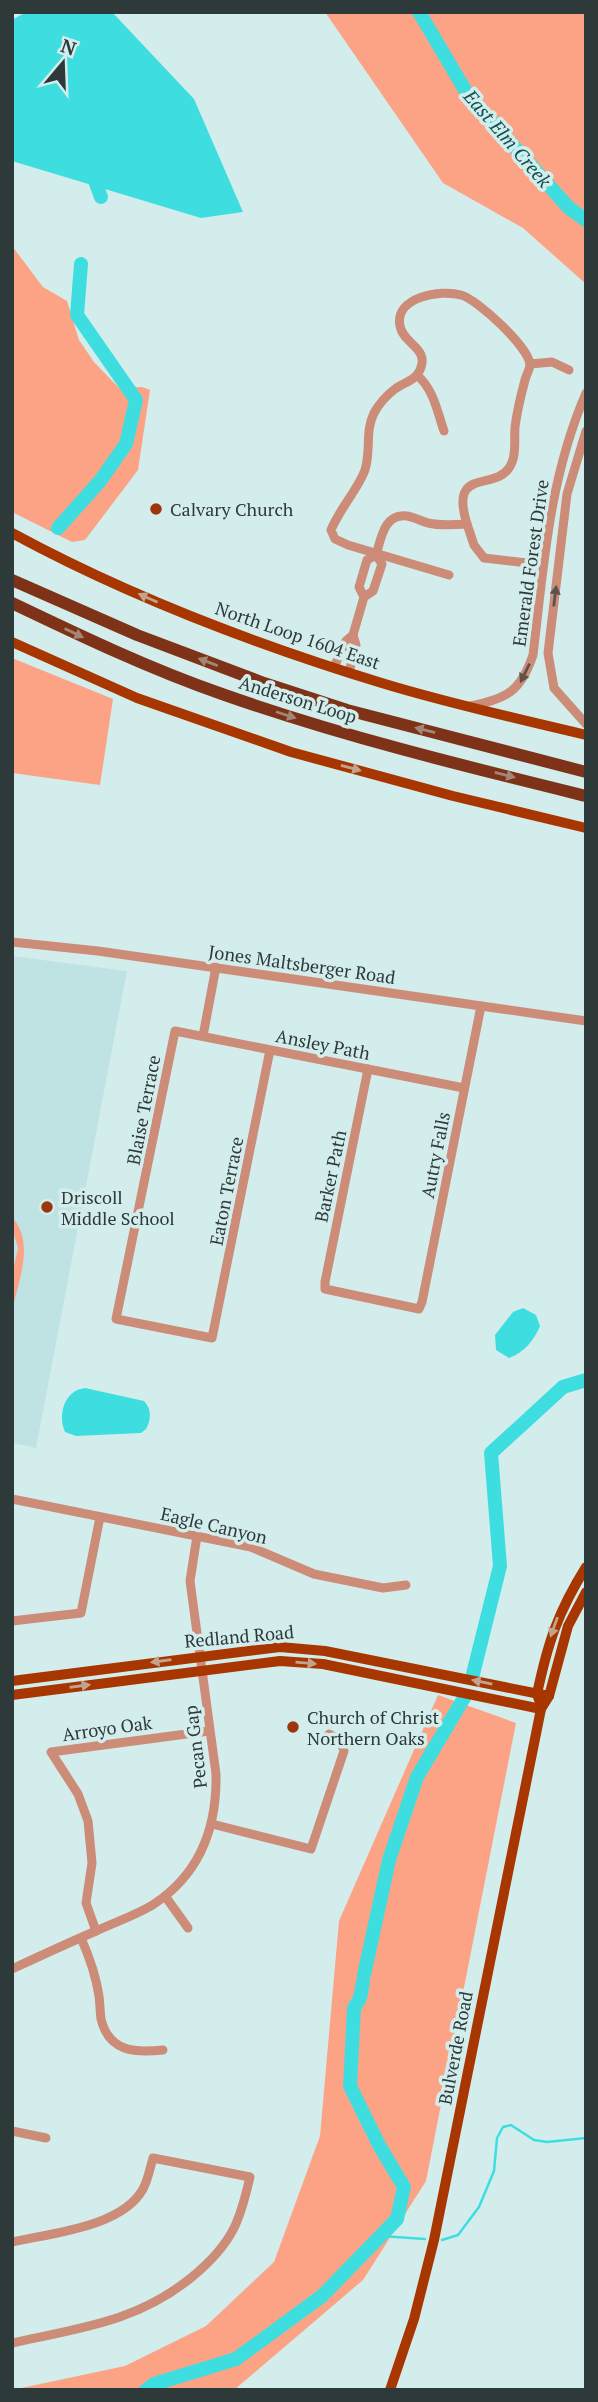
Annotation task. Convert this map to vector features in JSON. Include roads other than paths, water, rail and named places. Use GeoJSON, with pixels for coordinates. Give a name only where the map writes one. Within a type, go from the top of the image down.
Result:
{"type":"FeatureCollection","features":[{"type":"Feature","properties":{"kind":"highway","name":"Anderson Loop"},"geometry":{"type":"LineString","coordinates":[[12,579],[137,635],[264,683],[347,710],[586,772]]}},
{"type":"Feature","properties":{"kind":"highway","name":"Anderson Loop"},"geometry":{"type":"LineString","coordinates":[[12,603],[107,649],[220,694],[292,718],[586,796]]}},
{"type":"Feature","properties":{"kind":"main road","name":"North Loop 1604 East"},"geometry":{"type":"LineString","coordinates":[[12,533],[155,601],[249,639],[386,684],[586,735]]}},
{"type":"Feature","properties":{"kind":"main road"},"geometry":{"type":"LineString","coordinates":[[12,642],[137,698],[291,752],[453,796],[586,828]]}},
{"type":"Feature","properties":{"kind":"main road","name":"Bulverde Road"},"geometry":{"type":"LineString","coordinates":[[541,1709],[537,1693],[555,1622],[586,1567]]}},
{"type":"Feature","properties":{"kind":"main road","name":"Bulverde Road"},"geometry":{"type":"LineString","coordinates":[[390,2390],[414,2319],[434,2240],[541,1709],[549,1696],[568,1626],[586,1592]]}},
{"type":"Feature","properties":{"kind":"main road","name":"Redland Road"},"geometry":{"type":"LineString","coordinates":[[12,1681],[280,1647],[309,1648],[549,1696]]}},
{"type":"Feature","properties":{"kind":"main road","name":"Redland Road"},"geometry":{"type":"LineString","coordinates":[[12,1695],[280,1661],[307,1662],[541,1709]]}},
{"type":"Feature","properties":{"kind":"street"},"geometry":{"type":"LineString","coordinates":[[449,575],[348,545],[335,539],[331,530],[340,510],[363,474],[368,459],[369,429],[374,413],[395,389],[417,375],[423,363],[420,350],[402,332],[399,324],[402,312],[410,303],[433,293],[451,292],[473,299],[522,347],[530,364],[515,425],[513,460],[509,470],[502,475],[472,484],[463,503],[474,545],[484,558],[527,563]]}},
{"type":"Feature","properties":{"kind":"street"},"geometry":{"type":"LineString","coordinates":[[530,364],[552,362],[569,370]]}},
{"type":"Feature","properties":{"kind":"street"},"geometry":{"type":"LineString","coordinates":[[417,375],[432,393],[444,431]]}},
{"type":"Feature","properties":{"kind":"street","name":"Emerald Forest Drive"},"geometry":{"type":"LineString","coordinates":[[470,706],[502,698],[516,689],[526,676],[533,655],[553,495],[569,434],[586,393]]}},
{"type":"Feature","properties":{"kind":"street","name":"Emerald Forest Drive"},"geometry":{"type":"LineString","coordinates":[[586,431],[567,494],[548,653],[554,688],[586,724]]}},
{"type":"Feature","properties":{"kind":"street"},"geometry":{"type":"LineString","coordinates":[[349,672],[356,645],[353,635],[364,597],[373,591],[380,572],[382,564],[377,554],[384,528],[390,520],[397,516],[408,516],[441,525],[467,524]]}},
{"type":"Feature","properties":{"kind":"street"},"geometry":{"type":"LineString","coordinates":[[364,597],[359,587],[367,560],[377,554]]}},
{"type":"Feature","properties":{"kind":"street"},"geometry":{"type":"LineString","coordinates":[[365,568],[380,572]]}},
{"type":"Feature","properties":{"kind":"street"},"geometry":{"type":"LineString","coordinates":[[334,667],[346,641],[353,635]]}},
{"type":"Feature","properties":{"kind":"street","name":"Jones Maltsberger Road"},"geometry":{"type":"LineString","coordinates":[[12,942],[216,967],[586,1021]]}},
{"type":"Feature","properties":{"kind":"street"},"geometry":{"type":"LineString","coordinates":[[203,1036],[216,967]]}},
{"type":"Feature","properties":{"kind":"street","name":"Autry Falls"},"geometry":{"type":"LineString","coordinates":[[419,1309],[481,1006]]}},
{"type":"Feature","properties":{"kind":"street","name":"Ansley Path"},"geometry":{"type":"LineString","coordinates":[[175,1031],[464,1088]]}},
{"type":"Feature","properties":{"kind":"street","name":"Blaise Terrace"},"geometry":{"type":"LineString","coordinates":[[175,1031],[116,1319],[212,1338]]}},
{"type":"Feature","properties":{"kind":"street","name":"Eaton Terrace"},"geometry":{"type":"LineString","coordinates":[[212,1338],[270,1050]]}},
{"type":"Feature","properties":{"kind":"street","name":"Barker Path"},"geometry":{"type":"LineString","coordinates":[[368,1069],[325,1289],[419,1309]]}},
{"type":"Feature","properties":{"kind":"street","name":"Eagle Canyon"},"geometry":{"type":"LineString","coordinates":[[12,1499],[260,1549],[297,1569],[314,1574],[383,1588],[406,1585]]}},
{"type":"Feature","properties":{"kind":"street"},"geometry":{"type":"LineString","coordinates":[[12,1621],[81,1613],[100,1517]]}},
{"type":"Feature","properties":{"kind":"street","name":"Pecan Gap"},"geometry":{"type":"LineString","coordinates":[[12,1969],[139,1912],[164,1896],[194,1865],[212,1824],[216,1774],[190,1581],[197,1536]]}},
{"type":"Feature","properties":{"kind":"street","name":"Arroyo Oak"},"geometry":{"type":"LineString","coordinates":[[96,1931],[86,1903],[92,1850],[86,1814],[78,1794],[51,1752],[209,1731]]}},
{"type":"Feature","properties":{"kind":"street"},"geometry":{"type":"LineString","coordinates":[[212,1824],[311,1849],[344,1751],[340,1740],[329,1734]]}},
{"type":"Feature","properties":{"kind":"street"},"geometry":{"type":"LineString","coordinates":[[164,1896],[188,1928]]}},
{"type":"Feature","properties":{"kind":"street"},"geometry":{"type":"LineString","coordinates":[[81,1938],[94,1974],[101,2018],[106,2031],[125,2049],[144,2052],[163,2050]]}},
{"type":"Feature","properties":{"kind":"street"},"geometry":{"type":"LineString","coordinates":[[12,2131],[46,2138]]}},
{"type":"Feature","properties":{"kind":"street"},"geometry":{"type":"LineString","coordinates":[[12,2242],[97,2222],[122,2212],[143,2189],[153,2158],[250,2177],[241,2212],[227,2241],[206,2266],[176,2290],[134,2314],[12,2343]]}},
{"type":"Feature","properties":{"kind":"water"},"geometry":{"type":"Polygon","coordinates":[[[26,12],[112,12],[194,99],[243,212],[201,218],[12,161],[12,20],[26,12]]]}},
{"type":"Feature","properties":{"kind":"water"},"geometry":{"type":"Polygon","coordinates":[[[523,1308],[536,1315],[540,1326],[528,1345],[509,1358],[496,1350],[495,1335],[513,1312],[523,1308]]]}},
{"type":"Feature","properties":{"kind":"water"},"geometry":{"type":"Polygon","coordinates":[[[85,1388],[144,1401],[150,1415],[146,1429],[141,1433],[76,1436],[65,1432],[62,1418],[64,1404],[72,1393],[85,1388]]]}},
{"type":"Feature","properties":{"kind":"waterway","name":"East Elm Creek"},"geometry":{"type":"LineString","coordinates":[[419,12],[468,95],[569,208],[586,220]]}},
{"type":"Feature","properties":{"kind":"waterway"},"geometry":{"type":"LineString","coordinates":[[90,167],[101,197]]}},
{"type":"Feature","properties":{"kind":"waterway"},"geometry":{"type":"LineString","coordinates":[[58,528],[100,481],[126,444],[136,400],[77,315],[81,264]]}},
{"type":"Feature","properties":{"kind":"waterway"},"geometry":{"type":"LineString","coordinates":[[473,1674],[500,1566],[491,1453],[563,1387],[586,1380]]}},
{"type":"Feature","properties":{"kind":"waterway"},"geometry":{"type":"LineString","coordinates":[[364,1975],[389,1860],[417,1777],[464,1698]]}},
{"type":"Feature","properties":{"kind":"waterway"},"geometry":{"type":"LineString","coordinates":[[146,2390],[154,2384],[236,2359],[322,2296],[397,2219],[404,2187],[379,2145],[350,2086],[354,2008],[360,1998],[363,1982]]}},
{"type":"Feature","properties":{"kind":"waterway"},"geometry":{"type":"LineString","coordinates":[[442,2240],[458,2235],[479,2207],[494,2171],[497,2138],[503,2127],[511,2125],[534,2140],[547,2142],[586,2138]]}},
{"type":"Feature","properties":{"kind":"waterway"},"geometry":{"type":"LineString","coordinates":[[381,2236],[425,2239]]}},
{"type":"Feature","properties":{"kind":"place","name":"Calvary Church"},"geometry":{"type":"Point","coordinates":[156,509]}},
{"type":"Feature","properties":{"kind":"place","name":"Driscoll Middle School"},"geometry":{"type":"Point","coordinates":[47,1207]}},
{"type":"Feature","properties":{"kind":"place","name":"Church of Christ Northern Oaks"},"geometry":{"type":"Point","coordinates":[293,1727]}}]}
